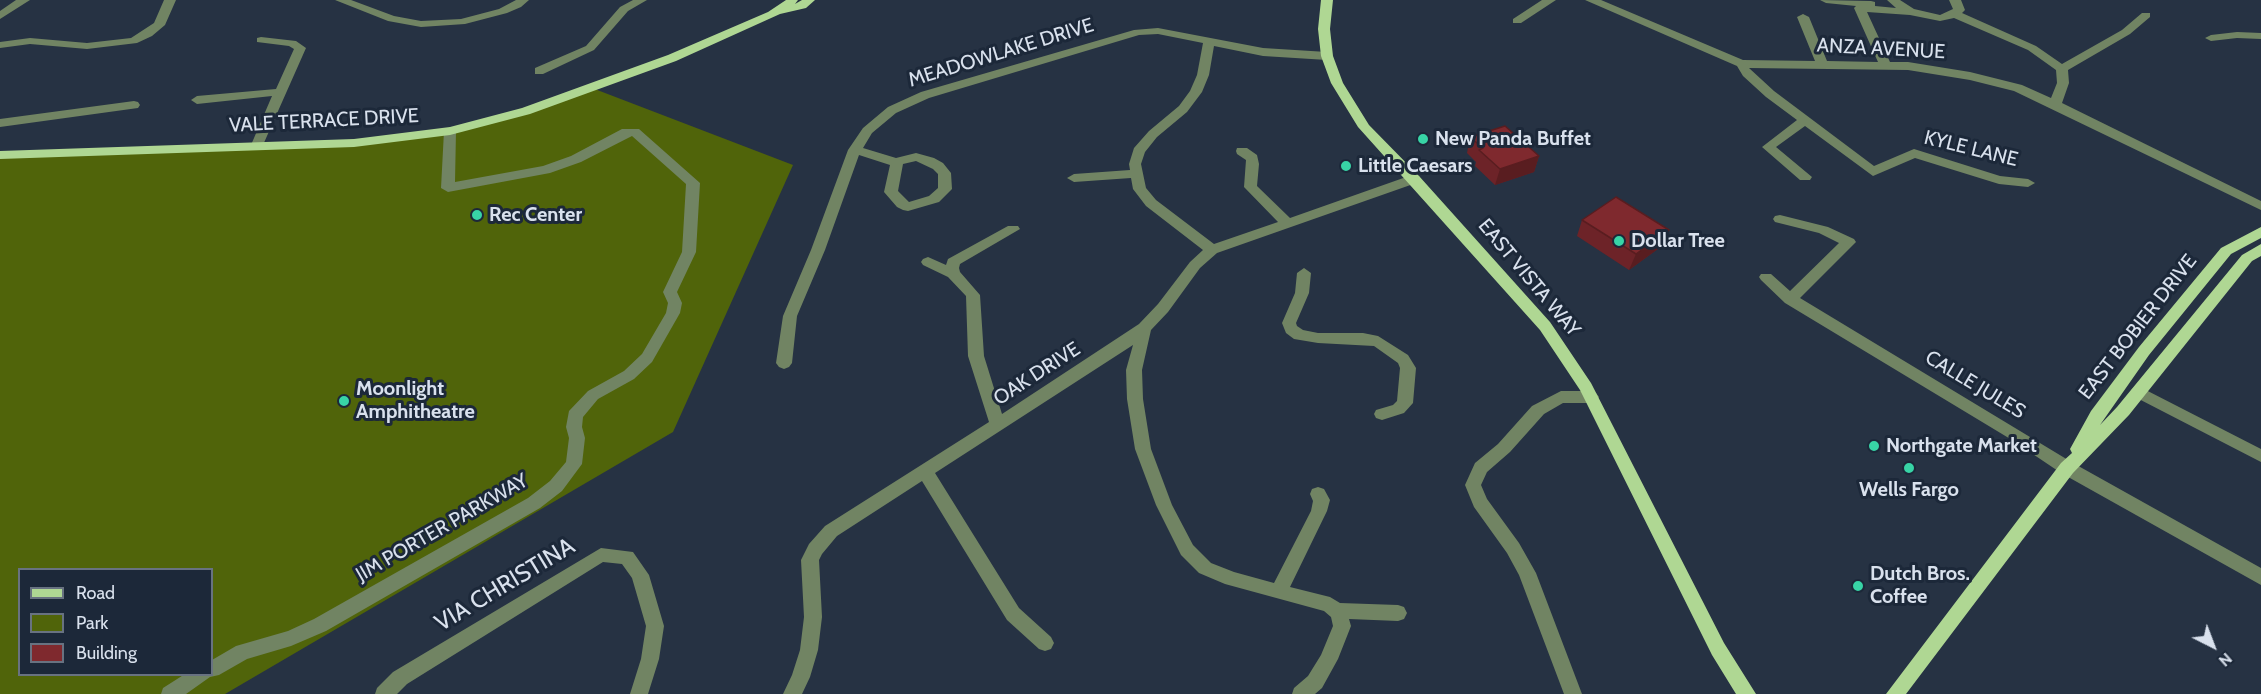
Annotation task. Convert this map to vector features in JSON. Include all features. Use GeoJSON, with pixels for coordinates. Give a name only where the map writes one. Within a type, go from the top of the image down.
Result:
{"type":"FeatureCollection","features":[{"type":"Feature","properties":{"kind":"main road","name":"VALE TERRACE DRIVE"},"geometry":{"type":"LineString","coordinates":[[0,155],[354,143],[450,131],[526,111],[592,88],[672,58],[772,14],[791,3],[802,6],[808,0]]}},
{"type":"Feature","properties":{"kind":"main road","name":"EAST VISTA WAY"},"geometry":{"type":"LineString","coordinates":[[1327,0],[1324,29],[1328,56],[1337,83],[1364,127],[1414,179],[1545,326],[1591,397],[1718,649],[1747,694]]}},
{"type":"Feature","properties":{"kind":"main road","name":"EAST BOBIER DRIVE"},"geometry":{"type":"LineString","coordinates":[[2067,468],[2097,415],[2179,308],[2226,251],[2261,232]]}},
{"type":"Feature","properties":{"kind":"main road","name":"EAST BOBIER DRIVE"},"geometry":{"type":"LineString","coordinates":[[1895,694],[2067,468],[2123,411],[2247,258],[2261,249]]}},
{"type":"Feature","properties":{"kind":"street"},"geometry":{"type":"LineString","coordinates":[[0,16],[24,0]]}},
{"type":"Feature","properties":{"kind":"street"},"geometry":{"type":"LineString","coordinates":[[0,45],[30,40],[87,46],[133,41],[148,34],[159,25],[170,0]]}},
{"type":"Feature","properties":{"kind":"street"},"geometry":{"type":"LineString","coordinates":[[341,0],[392,20],[421,24],[460,22],[503,11],[523,0]]}},
{"type":"Feature","properties":{"kind":"street"},"geometry":{"type":"LineString","coordinates":[[539,70],[590,48],[624,9],[641,0]]}},
{"type":"Feature","properties":{"kind":"street"},"geometry":{"type":"LineString","coordinates":[[1517,21],[1550,0]]}},
{"type":"Feature","properties":{"kind":"street","name":"ANZA AVENUE"},"geometry":{"type":"LineString","coordinates":[[1591,0],[1741,64],[1885,65],[1932,69],[2018,88],[2261,206]]}},
{"type":"Feature","properties":{"kind":"street"},"geometry":{"type":"LineString","coordinates":[[1826,0],[1901,6],[1930,18],[1955,14],[2032,48],[2062,69]]}},
{"type":"Feature","properties":{"kind":"street"},"geometry":{"type":"LineString","coordinates":[[1955,0],[1959,10],[1955,14]]}},
{"type":"Feature","properties":{"kind":"street"},"geometry":{"type":"LineString","coordinates":[[1885,65],[1860,8],[1901,6]]}},
{"type":"Feature","properties":{"kind":"street"},"geometry":{"type":"LineString","coordinates":[[2062,69],[2126,32],[2146,15]]}},
{"type":"Feature","properties":{"kind":"street"},"geometry":{"type":"LineString","coordinates":[[1803,17],[1822,64]]}},
{"type":"Feature","properties":{"kind":"street","name":"MEADOWLAKE DRIVE"},"geometry":{"type":"LineString","coordinates":[[784,363],[790,316],[818,250],[854,150],[867,131],[892,110],[928,94],[1138,32],[1158,31],[1263,52],[1328,56]]}},
{"type":"Feature","properties":{"kind":"street"},"geometry":{"type":"LineString","coordinates":[[2211,38],[2237,35],[2261,36]]}},
{"type":"Feature","properties":{"kind":"street"},"geometry":{"type":"LineString","coordinates":[[257,145],[300,48],[292,43],[261,40]]}},
{"type":"Feature","properties":{"kind":"street"},"geometry":{"type":"LineString","coordinates":[[1209,42],[1203,75],[1196,92],[1183,109],[1153,134],[1139,151],[1136,174],[1140,189],[1151,202],[1212,250]]}},
{"type":"Feature","properties":{"kind":"street"},"geometry":{"type":"LineString","coordinates":[[1741,64],[1747,73],[1770,94],[1804,121],[1768,147],[1805,177]]}},
{"type":"Feature","properties":{"kind":"street"},"geometry":{"type":"LineString","coordinates":[[2055,104],[2063,83],[2062,69]]}},
{"type":"Feature","properties":{"kind":"street"},"geometry":{"type":"LineString","coordinates":[[197,100],[281,92]]}},
{"type":"Feature","properties":{"kind":"street"},"geometry":{"type":"LineString","coordinates":[[0,123],[134,105]]}},
{"type":"Feature","properties":{"kind":"street","name":"KYLE LANE"},"geometry":{"type":"LineString","coordinates":[[1804,121],[1873,172],[1914,153],[1999,180],[2028,183]]}},
{"type":"Feature","properties":{"kind":"street","name":"JIM PORTER PARKWAY"},"geometry":{"type":"LineString","coordinates":[[213,668],[242,652],[291,638],[320,625],[534,502],[556,486],[574,464],[577,438],[574,427],[575,415],[593,395],[629,375],[647,358],[673,314],[675,303],[670,292],[689,252],[693,183],[635,132],[626,132],[576,159],[545,170],[513,178],[448,188],[450,131]]}},
{"type":"Feature","properties":{"kind":"street"},"geometry":{"type":"LineString","coordinates":[[854,150],[885,157],[895,162],[898,166],[891,192],[908,207],[934,199],[945,189],[944,173],[929,161],[916,157],[895,162]]}},
{"type":"Feature","properties":{"kind":"street"},"geometry":{"type":"LineString","coordinates":[[1242,151],[1252,158],[1254,164],[1251,187],[1287,224]]}},
{"type":"Feature","properties":{"kind":"street"},"geometry":{"type":"LineString","coordinates":[[1074,178],[1136,174]]}},
{"type":"Feature","properties":{"kind":"street","name":"OAK DRIVE"},"geometry":{"type":"LineString","coordinates":[[792,694],[801,677],[809,650],[813,617],[810,560],[831,531],[1144,328],[1163,308],[1195,265],[1212,250],[1414,179]]}},
{"type":"Feature","properties":{"kind":"street"},"geometry":{"type":"LineString","coordinates":[[1780,219],[1823,230],[1849,242],[1790,299]]}},
{"type":"Feature","properties":{"kind":"street"},"geometry":{"type":"LineString","coordinates":[[954,274],[952,268],[954,262],[1013,229]]}},
{"type":"Feature","properties":{"kind":"street"},"geometry":{"type":"LineString","coordinates":[[928,262],[954,274],[973,295],[976,356],[997,424]]}},
{"type":"Feature","properties":{"kind":"street"},"geometry":{"type":"LineString","coordinates":[[1304,273],[1302,293],[1289,323],[1291,329],[1299,335],[1318,338],[1364,338],[1378,341],[1403,359],[1408,368],[1405,403],[1398,410],[1382,414]]}},
{"type":"Feature","properties":{"kind":"street","name":"CALLE JULES"},"geometry":{"type":"LineString","coordinates":[[1766,277],[1790,299],[2018,435],[2067,468],[2261,577]]}},
{"type":"Feature","properties":{"kind":"street"},"geometry":{"type":"LineString","coordinates":[[1144,328],[1134,370],[1135,399],[1143,449],[1164,505],[1187,550],[1205,567],[1231,579],[1330,606],[1339,613],[1342,626],[1329,659],[1315,682],[1301,694]]}},
{"type":"Feature","properties":{"kind":"street"},"geometry":{"type":"LineString","coordinates":[[2138,392],[2261,456]]}},
{"type":"Feature","properties":{"kind":"street"},"geometry":{"type":"LineString","coordinates":[[1574,694],[1527,573],[1513,548],[1480,502],[1473,485],[1481,468],[1504,448],[1538,410],[1561,397],[1591,397]]}},
{"type":"Feature","properties":{"kind":"street"},"geometry":{"type":"LineString","coordinates":[[925,471],[1013,614],[1045,643]]}},
{"type":"Feature","properties":{"kind":"street"},"geometry":{"type":"LineString","coordinates":[[1278,592],[1319,512],[1322,500],[1318,494]]}},
{"type":"Feature","properties":{"kind":"street","name":"VIA CHRISTINA"},"geometry":{"type":"LineString","coordinates":[[384,694],[409,672],[601,555],[627,557],[640,575],[656,626],[650,659],[639,694]]}},
{"type":"Feature","properties":{"kind":"street"},"geometry":{"type":"LineString","coordinates":[[1336,611],[1398,613]]}},
{"type":"Feature","properties":{"kind":"street"},"geometry":{"type":"LineString","coordinates":[[170,694],[200,676]]}},
{"type":"Feature","properties":{"kind":"green space"},"geometry":{"type":"Polygon","coordinates":[[[592,88],[793,165],[673,432],[225,694],[0,694],[0,155],[366,142],[450,131],[592,88]]]}},
{"type":"Feature","properties":{"kind":"building"},"geometry":{"type":"Polygon","coordinates":[[[1505,126],[1539,156],[1500,169],[1479,150],[1483,148],[1470,137],[1505,126]]]}},
{"type":"Feature","properties":{"kind":"building"},"geometry":{"type":"Polygon","coordinates":[[[1616,197],[1669,230],[1636,254],[1582,220],[1616,197]]]}},
{"type":"Feature","properties":{"kind":"place","name":"New Panda Buffet"},"geometry":{"type":"Point","coordinates":[1423,139]}},
{"type":"Feature","properties":{"kind":"place","name":"Little Caesars"},"geometry":{"type":"Point","coordinates":[1346,166]}},
{"type":"Feature","properties":{"kind":"place","name":"Rec Center"},"geometry":{"type":"Point","coordinates":[477,215]}},
{"type":"Feature","properties":{"kind":"place","name":"Dollar Tree"},"geometry":{"type":"Point","coordinates":[1619,241]}},
{"type":"Feature","properties":{"kind":"place","name":"Moonlight Amphitheatre"},"geometry":{"type":"Point","coordinates":[344,401]}},
{"type":"Feature","properties":{"kind":"place","name":"Northgate Market"},"geometry":{"type":"Point","coordinates":[1874,446]}},
{"type":"Feature","properties":{"kind":"place","name":"Wells Fargo"},"geometry":{"type":"Point","coordinates":[1909,468]}},
{"type":"Feature","properties":{"kind":"place","name":"Dutch Bros. Coffee"},"geometry":{"type":"Point","coordinates":[1858,586]}}]}
